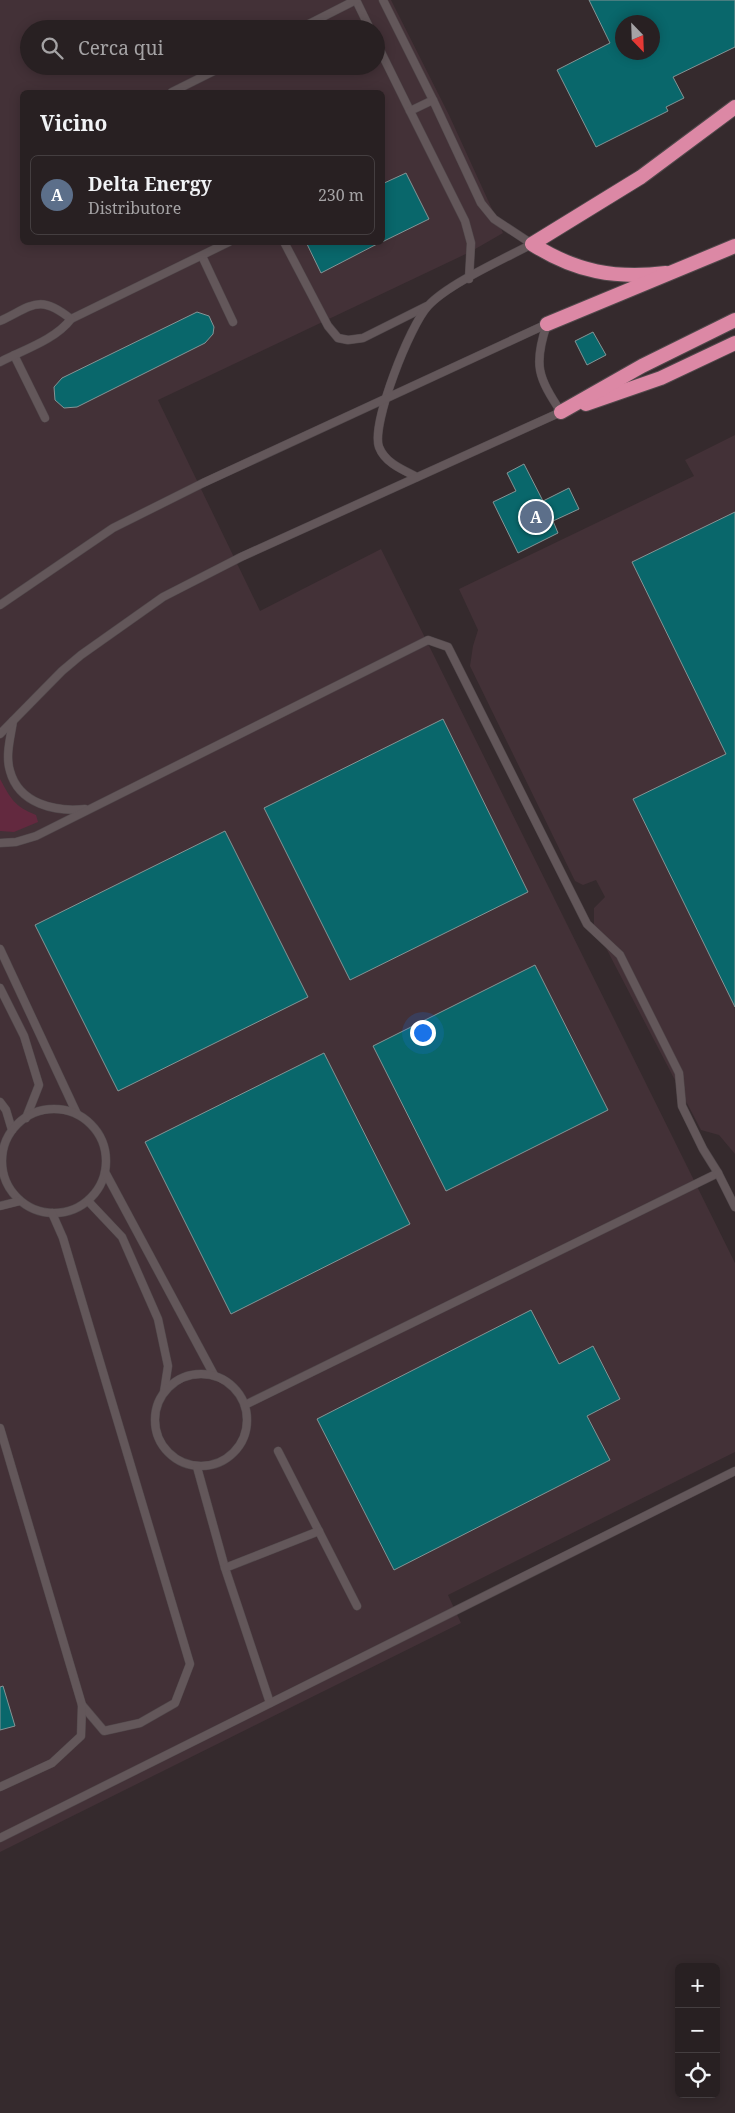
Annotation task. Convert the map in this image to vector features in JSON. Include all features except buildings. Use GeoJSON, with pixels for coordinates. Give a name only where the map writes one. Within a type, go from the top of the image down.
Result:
{"type":"FeatureCollection","features":[{"type":"Feature","properties":{"kind":"highway"},"geometry":{"type":"LineString","coordinates":[[666,273],[630,276],[596,272],[564,262],[532,244],[641,177],[735,107]]}},
{"type":"Feature","properties":{"kind":"highway"},"geometry":{"type":"LineString","coordinates":[[547,324],[666,273],[735,246]]}},
{"type":"Feature","properties":{"kind":"highway"},"geometry":{"type":"LineString","coordinates":[[562,412],[642,366],[735,320]]}},
{"type":"Feature","properties":{"kind":"highway"},"geometry":{"type":"LineString","coordinates":[[562,412],[650,383],[735,343]]}},
{"type":"Feature","properties":{"kind":"lane"},"geometry":{"type":"LineString","coordinates":[[317,20],[356,0],[366,20]]}},
{"type":"Feature","properties":{"kind":"lane"},"geometry":{"type":"LineString","coordinates":[[286,245],[328,326],[338,338],[348,340],[362,338],[427,306],[469,279],[532,244],[494,218],[481,203],[433,100],[382,0]]}},
{"type":"Feature","properties":{"kind":"lane"},"geometry":{"type":"LineString","coordinates":[[385,60],[465,221],[471,243],[469,279]]}},
{"type":"Feature","properties":{"kind":"lane"},"geometry":{"type":"LineString","coordinates":[[176,90],[206,75]]}},
{"type":"Feature","properties":{"kind":"lane"},"geometry":{"type":"LineString","coordinates":[[410,111],[433,100]]}},
{"type":"Feature","properties":{"kind":"lane"},"geometry":{"type":"LineString","coordinates":[[0,362],[58,332],[71,319],[223,245]]}},
{"type":"Feature","properties":{"kind":"lane"},"geometry":{"type":"LineString","coordinates":[[202,256],[233,322]]}},
{"type":"Feature","properties":{"kind":"lane"},"geometry":{"type":"LineString","coordinates":[[0,321],[26,306],[42,304],[57,308],[71,319]]}},
{"type":"Feature","properties":{"kind":"lane"},"geometry":{"type":"LineString","coordinates":[[417,477],[390,462],[380,449],[378,431],[399,359],[427,306]]}},
{"type":"Feature","properties":{"kind":"lane"},"geometry":{"type":"LineString","coordinates":[[0,605],[113,528],[203,483],[547,324]]}},
{"type":"Feature","properties":{"kind":"lane"},"geometry":{"type":"LineString","coordinates":[[0,734],[62,671],[81,655],[164,597],[241,557],[562,412],[545,388],[540,373],[542,339],[547,324]]}},
{"type":"Feature","properties":{"kind":"lane"},"geometry":{"type":"LineString","coordinates":[[14,355],[45,418]]}},
{"type":"Feature","properties":{"kind":"lane"},"geometry":{"type":"LineString","coordinates":[[0,843],[16,842],[36,836],[428,640],[448,648],[586,924],[620,955],[679,1073],[682,1106],[735,1207]]}},
{"type":"Feature","properties":{"kind":"lane"},"geometry":{"type":"LineString","coordinates":[[14,720],[9,749],[9,770],[17,786],[28,798],[43,806],[59,810],[90,808]]}},
{"type":"Feature","properties":{"kind":"lane"},"geometry":{"type":"LineString","coordinates":[[0,949],[77,1114]]}},
{"type":"Feature","properties":{"kind":"lane"},"geometry":{"type":"LineString","coordinates":[[0,988],[24,1036],[39,1086],[26,1118]]}},
{"type":"Feature","properties":{"kind":"lane"},"geometry":{"type":"LineString","coordinates":[[0,1102],[6,1110],[12,1130]]}},
{"type":"Feature","properties":{"kind":"lane"},"geometry":{"type":"LineString","coordinates":[[59,1109],[77,1114],[91,1124],[102,1138],[106,1155],[105,1172],[99,1188],[88,1201],[71,1210],[52,1213],[35,1210],[20,1201],[4,1178],[1,1165],[4,1146],[12,1130],[26,1118],[42,1110],[59,1109]]}},
{"type":"Feature","properties":{"kind":"lane"},"geometry":{"type":"LineString","coordinates":[[105,1172],[214,1376]]}},
{"type":"Feature","properties":{"kind":"lane"},"geometry":{"type":"LineString","coordinates":[[245,1405],[718,1172]]}},
{"type":"Feature","properties":{"kind":"lane"},"geometry":{"type":"LineString","coordinates":[[0,1206],[20,1201]]}},
{"type":"Feature","properties":{"kind":"lane"},"geometry":{"type":"LineString","coordinates":[[88,1201],[122,1237],[158,1318],[168,1366],[164,1392],[157,1407],[154,1423],[158,1439],[168,1453],[181,1463],[198,1467],[216,1465],[232,1455],[243,1441],[248,1423],[245,1405],[238,1392],[227,1382],[214,1376],[200,1374],[186,1376],[174,1382],[164,1392]]}},
{"type":"Feature","properties":{"kind":"lane"},"geometry":{"type":"LineString","coordinates":[[52,1213],[63,1238],[190,1664],[176,1703],[140,1723],[104,1731],[82,1705]]}},
{"type":"Feature","properties":{"kind":"lane"},"geometry":{"type":"LineString","coordinates":[[0,1428],[82,1705],[81,1736],[52,1763],[0,1787]]}},
{"type":"Feature","properties":{"kind":"lane"},"geometry":{"type":"LineString","coordinates":[[278,1451],[357,1606]]}},
{"type":"Feature","properties":{"kind":"lane"},"geometry":{"type":"LineString","coordinates":[[198,1467],[225,1568],[270,1703]]}},
{"type":"Feature","properties":{"kind":"lane"},"geometry":{"type":"LineString","coordinates":[[0,1838],[735,1471]]}},
{"type":"Feature","properties":{"kind":"lane"},"geometry":{"type":"LineString","coordinates":[[225,1568],[319,1531]]}},
{"type":"Feature","properties":{"kind":"shaded area"},"geometry":{"type":"Polygon","coordinates":[[[0,0],[391,0],[449,115],[503,233],[470,252],[158,400],[260,611],[381,549],[735,1263],[735,1452],[448,1595],[461,1623],[0,1852],[0,0]]]}},
{"type":"Feature","properties":{"kind":"shaded area"},"geometry":{"type":"Polygon","coordinates":[[[735,435],[735,1154],[719,1135],[701,1130],[594,925],[594,908],[605,897],[596,880],[583,885],[575,881],[470,666],[478,630],[459,589],[694,476],[685,460],[735,435]]]}},
{"type":"Feature","properties":{"kind":"shaded area"},"geometry":{"type":"Polygon","coordinates":[[[0,779],[14,801],[36,815],[38,822],[14,832],[0,831],[0,779]]]}},
{"type":"Feature","properties":{"kind":"place","name":"Delta Energy"},"geometry":{"type":"Point","coordinates":[536,517]}}]}
